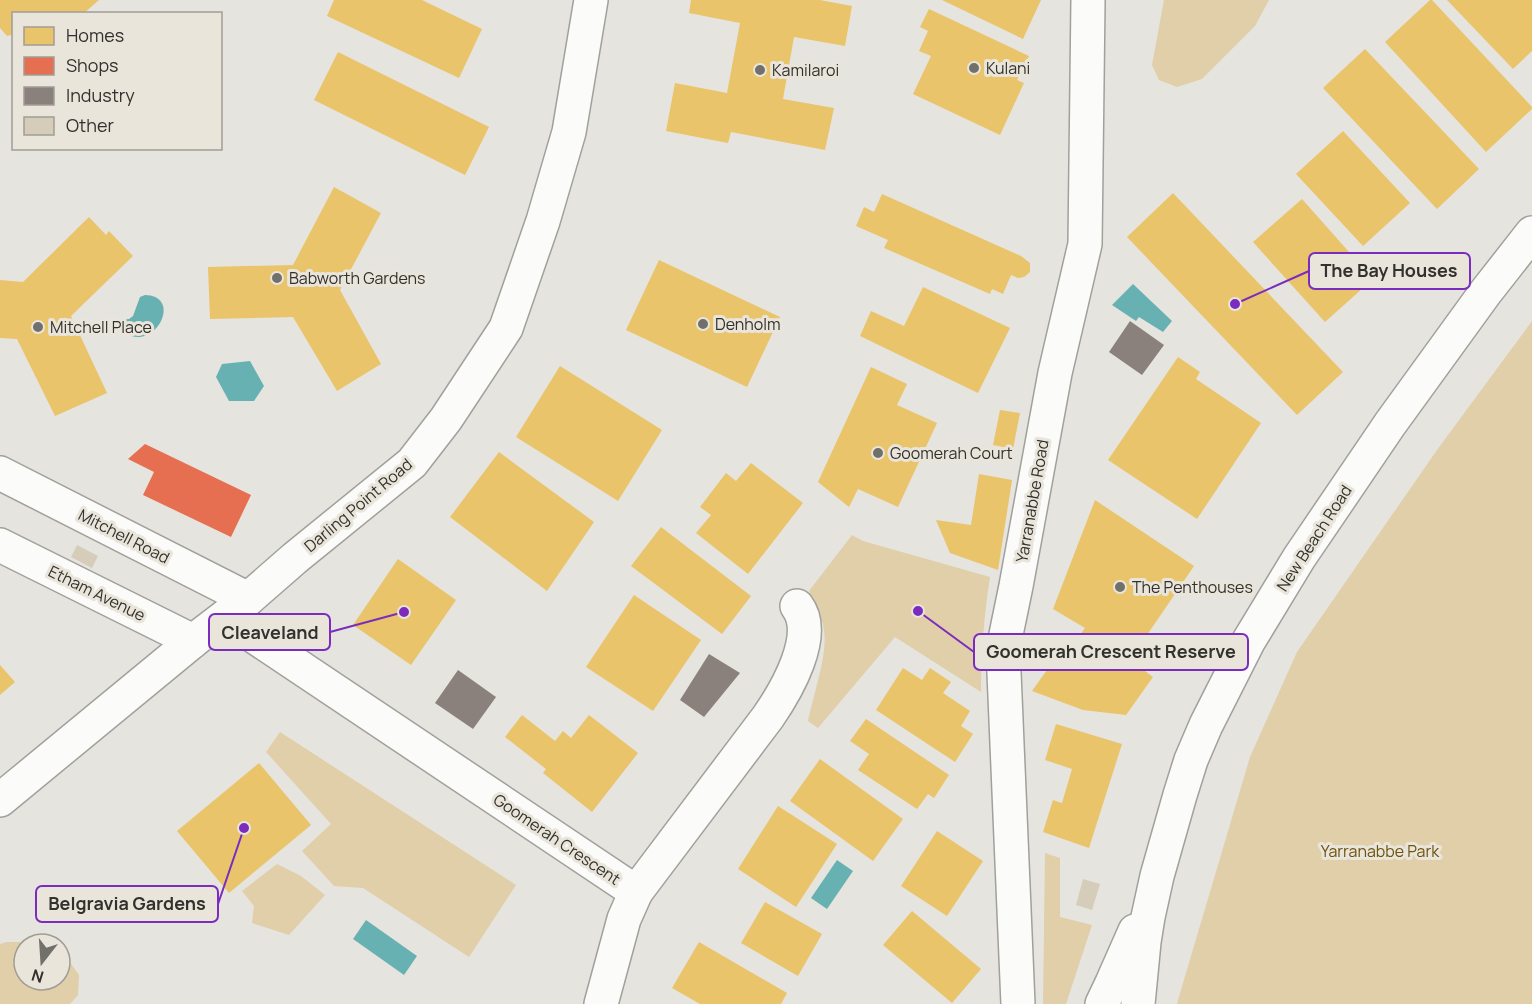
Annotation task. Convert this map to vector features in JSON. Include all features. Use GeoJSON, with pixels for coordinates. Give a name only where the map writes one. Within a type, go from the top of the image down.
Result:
{"type":"FeatureCollection","features":[{"type":"Feature","properties":{"kind":"street","name":"Darling Point Road"},"geometry":{"type":"LineString","coordinates":[[0,800],[412,463],[446,419],[506,328],[543,221],[568,132],[591,0]]}},
{"type":"Feature","properties":{"kind":"street","name":"Yarranabbe Road"},"geometry":{"type":"LineString","coordinates":[[1018,1004],[1003,650],[1053,384],[1085,244],[1088,0]]}},
{"type":"Feature","properties":{"kind":"street","name":"New Beach Road"},"geometry":{"type":"LineString","coordinates":[[1138,1004],[1144,942],[1157,876],[1180,795],[1191,760],[1206,725],[1248,642],[1299,558],[1390,424],[1485,293],[1532,233]]}},
{"type":"Feature","properties":{"kind":"street","name":"Mitchell Road"},"geometry":{"type":"LineString","coordinates":[[0,472],[237,608]]}},
{"type":"Feature","properties":{"kind":"street","name":"Etham Avenue"},"geometry":{"type":"LineString","coordinates":[[0,545],[193,641]]}},
{"type":"Feature","properties":{"kind":"street","name":"Goomerah Crescent"},"geometry":{"type":"LineString","coordinates":[[237,608],[636,892],[768,717],[787,686],[797,663],[804,637],[804,620],[797,606]]}},
{"type":"Feature","properties":{"kind":"street","name":"New Beach Road"},"geometry":{"type":"LineString","coordinates":[[1102,1004],[1157,876]]}},
{"type":"Feature","properties":{"kind":"street"},"geometry":{"type":"LineString","coordinates":[[601,1004],[624,919],[636,892]]}},
{"type":"Feature","properties":{"kind":"green space"},"geometry":{"type":"Polygon","coordinates":[[[1164,0],[1269,0],[1255,26],[1202,79],[1177,87],[1159,80],[1152,65],[1164,0]]]}},
{"type":"Feature","properties":{"kind":"green space","name":"Yarranabbe Park"},"geometry":{"type":"Polygon","coordinates":[[[1532,321],[1532,1004],[1177,1004],[1250,757],[1297,652],[1437,450],[1532,321]]]}},
{"type":"Feature","properties":{"kind":"green space"},"geometry":{"type":"Polygon","coordinates":[[[852,535],[863,541],[990,577],[983,635],[981,692],[895,637],[818,728],[808,721],[825,640],[822,620],[809,591],[852,535]]]}},
{"type":"Feature","properties":{"kind":"green space"},"geometry":{"type":"Polygon","coordinates":[[[280,732],[516,885],[469,957],[363,888],[334,886],[302,851],[331,824],[266,752],[280,732]]]}},
{"type":"Feature","properties":{"kind":"green space"},"geometry":{"type":"Polygon","coordinates":[[[1045,853],[1060,858],[1060,917],[1092,925],[1066,1004],[1043,1004],[1045,853]]]}},
{"type":"Feature","properties":{"kind":"green space"},"geometry":{"type":"Polygon","coordinates":[[[277,864],[301,876],[325,895],[289,935],[252,923],[254,906],[242,891],[277,864]]]}},
{"type":"Feature","properties":{"kind":"green space"},"geometry":{"type":"Polygon","coordinates":[[[12,942],[12,992],[72,992],[72,965],[79,975],[78,995],[70,1004],[0,1004],[0,944],[12,942]]]}},
{"type":"Feature","properties":{"kind":"water"},"geometry":{"type":"Polygon","coordinates":[[[1133,284],[1172,321],[1163,332],[1139,317],[1136,321],[1112,305],[1133,284]]]}},
{"type":"Feature","properties":{"kind":"water"},"geometry":{"type":"Polygon","coordinates":[[[145,295],[157,298],[163,305],[164,313],[154,331],[145,336],[134,337],[120,328],[118,320],[129,319],[133,316],[140,297],[145,295]]]}},
{"type":"Feature","properties":{"kind":"water"},"geometry":{"type":"Polygon","coordinates":[[[250,361],[264,386],[254,401],[229,401],[216,377],[222,364],[250,361]]]}},
{"type":"Feature","properties":{"kind":"water"},"geometry":{"type":"Polygon","coordinates":[[[837,860],[853,871],[827,909],[811,898],[837,860]]]}},
{"type":"Feature","properties":{"kind":"water"},"geometry":{"type":"Polygon","coordinates":[[[366,920],[417,956],[404,975],[353,939],[366,920]]]}},
{"type":"Feature","properties":{"kind":"building: Homes"},"geometry":{"type":"Polygon","coordinates":[[[0,0],[99,0],[85,12],[12,12],[12,35],[7,36],[0,28],[0,0]]]}},
{"type":"Feature","properties":{"kind":"building: Homes"},"geometry":{"type":"Polygon","coordinates":[[[334,0],[422,0],[482,29],[459,78],[327,16],[334,0]]]}},
{"type":"Feature","properties":{"kind":"building: Homes","name":"Kamilaroi"},"geometry":{"type":"Polygon","coordinates":[[[691,0],[820,0],[852,6],[845,46],[794,37],[783,99],[834,108],[825,150],[731,132],[728,143],[666,131],[675,83],[727,93],[740,23],[689,13],[691,0]]]}},
{"type":"Feature","properties":{"kind":"building: Homes"},"geometry":{"type":"Polygon","coordinates":[[[942,0],[1041,0],[1023,39],[942,0]]]}},
{"type":"Feature","properties":{"kind":"building: Homes"},"geometry":{"type":"Polygon","coordinates":[[[1430,0],[1532,107],[1486,152],[1385,42],[1430,0]]]}},
{"type":"Feature","properties":{"kind":"building: Homes"},"geometry":{"type":"Polygon","coordinates":[[[1447,0],[1532,0],[1532,51],[1513,69],[1447,0]]]}},
{"type":"Feature","properties":{"kind":"building: Homes","name":"Kulani"},"geometry":{"type":"Polygon","coordinates":[[[929,9],[1029,56],[1017,80],[1024,83],[1000,135],[913,94],[931,56],[919,51],[928,31],[920,27],[929,9]]]}},
{"type":"Feature","properties":{"kind":"building: Homes"},"geometry":{"type":"Polygon","coordinates":[[[1365,49],[1479,169],[1437,209],[1323,88],[1365,49]]]}},
{"type":"Feature","properties":{"kind":"building: Homes"},"geometry":{"type":"Polygon","coordinates":[[[338,52],[489,127],[465,175],[314,100],[338,52]]]}},
{"type":"Feature","properties":{"kind":"building: Homes"},"geometry":{"type":"Polygon","coordinates":[[[1343,131],[1410,203],[1363,246],[1296,174],[1343,131]]]}},
{"type":"Feature","properties":{"kind":"building: Homes","name":"Babworth Gardens"},"geometry":{"type":"Polygon","coordinates":[[[334,187],[381,213],[340,290],[381,364],[337,391],[293,317],[210,319],[208,267],[293,265],[334,187]]]}},
{"type":"Feature","properties":{"kind":"building: Homes"},"geometry":{"type":"Polygon","coordinates":[[[1173,193],[1343,372],[1297,415],[1127,237],[1173,193]]]}},
{"type":"Feature","properties":{"kind":"building: Homes"},"geometry":{"type":"Polygon","coordinates":[[[882,194],[1021,256],[1030,263],[1030,272],[1018,278],[1011,275],[1003,294],[992,289],[990,294],[884,248],[888,240],[856,226],[864,207],[874,212],[882,194]]]}},
{"type":"Feature","properties":{"kind":"building: Homes"},"geometry":{"type":"Polygon","coordinates":[[[1302,199],[1373,279],[1325,322],[1253,242],[1302,199]]]}},
{"type":"Feature","properties":{"kind":"building: Homes","name":"Mitchell Place"},"geometry":{"type":"Polygon","coordinates":[[[89,217],[106,235],[109,231],[133,256],[71,316],[107,393],[55,416],[17,339],[0,338],[0,280],[23,282],[89,217]]]}},
{"type":"Feature","properties":{"kind":"building: Homes","name":"Denholm"},"geometry":{"type":"Polygon","coordinates":[[[659,260],[780,317],[747,387],[626,330],[659,260]]]}},
{"type":"Feature","properties":{"kind":"building: Homes"},"geometry":{"type":"Polygon","coordinates":[[[923,287],[1010,328],[978,393],[860,336],[871,311],[904,326],[923,287]]]}},
{"type":"Feature","properties":{"kind":"building: Homes"},"geometry":{"type":"Polygon","coordinates":[[[1178,357],[1200,372],[1196,379],[1261,423],[1197,519],[1108,460],[1178,357]]]}},
{"type":"Feature","properties":{"kind":"building: Homes"},"geometry":{"type":"Polygon","coordinates":[[[560,366],[662,430],[618,501],[516,437],[560,366]]]}},
{"type":"Feature","properties":{"kind":"building: Homes","name":"Goomerah Court"},"geometry":{"type":"Polygon","coordinates":[[[871,367],[907,384],[897,405],[937,423],[898,507],[858,489],[849,507],[818,482],[871,367]]]}},
{"type":"Feature","properties":{"kind":"building: Homes"},"geometry":{"type":"Polygon","coordinates":[[[1000,410],[1020,413],[1013,449],[993,445],[1000,410]]]}},
{"type":"Feature","properties":{"kind":"building: Homes"},"geometry":{"type":"Polygon","coordinates":[[[499,452],[594,522],[547,591],[450,517],[499,452]]]}},
{"type":"Feature","properties":{"kind":"building: Homes"},"geometry":{"type":"Polygon","coordinates":[[[751,463],[803,503],[748,574],[696,533],[711,515],[700,507],[726,473],[736,481],[751,463]]]}},
{"type":"Feature","properties":{"kind":"building: Homes"},"geometry":{"type":"Polygon","coordinates":[[[979,474],[1012,480],[998,570],[950,553],[936,520],[971,525],[979,474]]]}},
{"type":"Feature","properties":{"kind":"building: Homes","name":"The Penthouses"},"geometry":{"type":"Polygon","coordinates":[[[1095,500],[1194,566],[1130,660],[1153,677],[1126,715],[1083,710],[1032,691],[1052,663],[1057,667],[1085,628],[1053,609],[1095,500]]]}},
{"type":"Feature","properties":{"kind":"building: Homes"},"geometry":{"type":"Polygon","coordinates":[[[661,527],[751,596],[722,634],[631,566],[661,527]]]}},
{"type":"Feature","properties":{"kind":"building: Homes"},"geometry":{"type":"Polygon","coordinates":[[[398,559],[456,600],[411,665],[353,625],[398,559]]]}},
{"type":"Feature","properties":{"kind":"building: Homes"},"geometry":{"type":"Polygon","coordinates":[[[634,595],[701,640],[653,711],[586,667],[634,595]]]}},
{"type":"Feature","properties":{"kind":"building: Homes"},"geometry":{"type":"Polygon","coordinates":[[[0,665],[15,682],[0,695],[0,665]]]}},
{"type":"Feature","properties":{"kind":"building: Homes"},"geometry":{"type":"Polygon","coordinates":[[[903,668],[922,680],[930,668],[951,682],[943,693],[970,711],[961,726],[973,734],[955,762],[876,710],[903,668]]]}},
{"type":"Feature","properties":{"kind":"building: Homes"},"geometry":{"type":"Polygon","coordinates":[[[522,715],[555,741],[563,731],[571,738],[589,715],[638,753],[592,812],[543,773],[546,769],[505,737],[522,715]]]}},
{"type":"Feature","properties":{"kind":"building: Homes"},"geometry":{"type":"Polygon","coordinates":[[[866,719],[949,775],[934,798],[928,794],[917,809],[858,770],[869,754],[850,741],[866,719]]]}},
{"type":"Feature","properties":{"kind":"building: Homes"},"geometry":{"type":"Polygon","coordinates":[[[1056,724],[1122,744],[1089,848],[1043,832],[1053,800],[1062,803],[1072,769],[1045,760],[1056,724]]]}},
{"type":"Feature","properties":{"kind":"building: Homes"},"geometry":{"type":"Polygon","coordinates":[[[820,759],[903,819],[873,861],[790,801],[820,759]]]}},
{"type":"Feature","properties":{"kind":"building: Homes"},"geometry":{"type":"Polygon","coordinates":[[[259,763],[311,825],[229,893],[177,831],[259,763]]]}},
{"type":"Feature","properties":{"kind":"building: Homes"},"geometry":{"type":"Polygon","coordinates":[[[778,806],[837,844],[796,907],[738,869],[778,806]]]}},
{"type":"Feature","properties":{"kind":"building: Homes"},"geometry":{"type":"Polygon","coordinates":[[[937,831],[983,861],[947,916],[901,886],[937,831]]]}},
{"type":"Feature","properties":{"kind":"building: Homes"},"geometry":{"type":"Polygon","coordinates":[[[765,902],[822,934],[798,976],[741,943],[765,902]]]}},
{"type":"Feature","properties":{"kind":"building: Homes"},"geometry":{"type":"Polygon","coordinates":[[[912,911],[981,969],[952,1003],[883,945],[912,911]]]}},
{"type":"Feature","properties":{"kind":"building: Homes"},"geometry":{"type":"Polygon","coordinates":[[[699,942],[787,993],[781,1004],[700,1004],[672,988],[699,942]]]}},
{"type":"Feature","properties":{"kind":"building: Shops"},"geometry":{"type":"Polygon","coordinates":[[[145,444],[251,495],[231,537],[143,495],[154,472],[128,459],[145,444]]]}},
{"type":"Feature","properties":{"kind":"building: Industry"},"geometry":{"type":"Polygon","coordinates":[[[1130,321],[1164,345],[1142,375],[1109,352],[1130,321]]]}},
{"type":"Feature","properties":{"kind":"building: Industry"},"geometry":{"type":"Polygon","coordinates":[[[709,654],[740,673],[704,717],[680,700],[709,654]]]}},
{"type":"Feature","properties":{"kind":"building: Industry"},"geometry":{"type":"Polygon","coordinates":[[[458,670],[496,697],[473,729],[435,703],[458,670]]]}},
{"type":"Feature","properties":{"kind":"building: Other"},"geometry":{"type":"Polygon","coordinates":[[[77,545],[98,556],[92,568],[71,557],[77,545]]]}},
{"type":"Feature","properties":{"kind":"building: Other"},"geometry":{"type":"Polygon","coordinates":[[[1083,879],[1100,884],[1092,910],[1076,905],[1083,879]]]}},
{"type":"Feature","properties":{"kind":"place","name":"Kulani"},"geometry":{"type":"Point","coordinates":[974,68]}},
{"type":"Feature","properties":{"kind":"place","name":"Kamilaroi"},"geometry":{"type":"Point","coordinates":[760,70]}},
{"type":"Feature","properties":{"kind":"place","name":"Babworth Gardens"},"geometry":{"type":"Point","coordinates":[277,278]}},
{"type":"Feature","properties":{"kind":"place","name":"The Bay Houses"},"geometry":{"type":"Point","coordinates":[1235,304]}},
{"type":"Feature","properties":{"kind":"place","name":"Denholm"},"geometry":{"type":"Point","coordinates":[703,324]}},
{"type":"Feature","properties":{"kind":"place","name":"Mitchell Place"},"geometry":{"type":"Point","coordinates":[38,327]}},
{"type":"Feature","properties":{"kind":"place","name":"Goomerah Court"},"geometry":{"type":"Point","coordinates":[878,453]}},
{"type":"Feature","properties":{"kind":"place","name":"The Penthouses"},"geometry":{"type":"Point","coordinates":[1120,587]}},
{"type":"Feature","properties":{"kind":"place","name":"Goomerah Crescent Reserve"},"geometry":{"type":"Point","coordinates":[918,611]}},
{"type":"Feature","properties":{"kind":"place","name":"Cleaveland"},"geometry":{"type":"Point","coordinates":[404,612]}},
{"type":"Feature","properties":{"kind":"place","name":"Belgravia Gardens"},"geometry":{"type":"Point","coordinates":[244,828]}}]}
